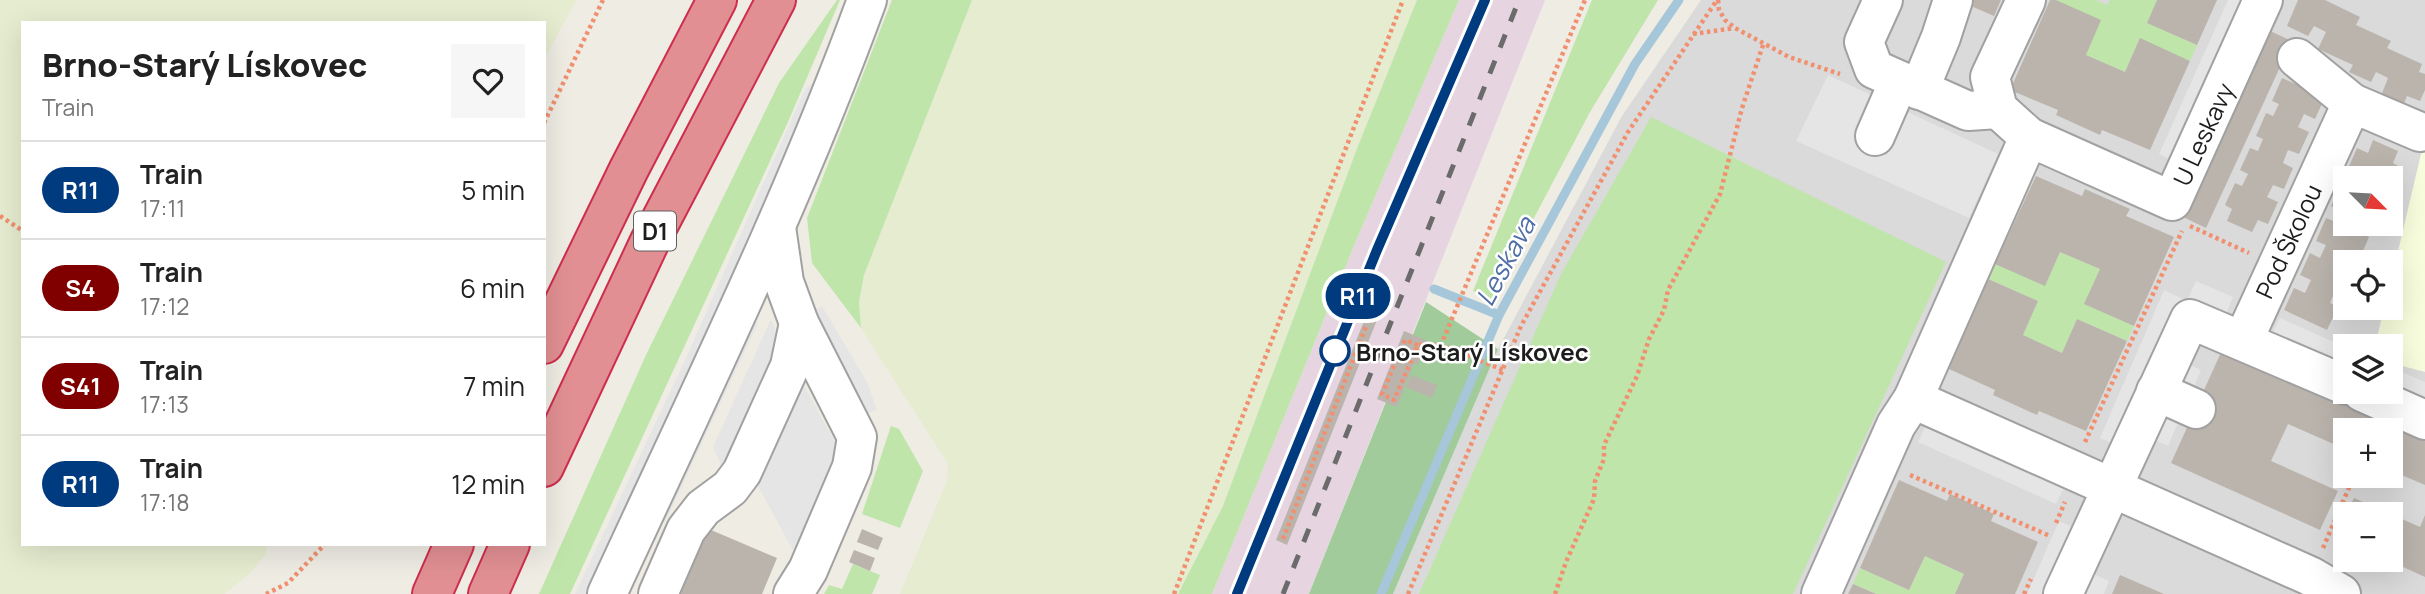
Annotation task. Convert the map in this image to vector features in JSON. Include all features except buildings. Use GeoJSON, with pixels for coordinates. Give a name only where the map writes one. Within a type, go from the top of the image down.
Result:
{"type":"FeatureCollection","features":[{"type":"Feature","properties":{"kind":"highway","name":"D1"},"geometry":{"type":"LineString","coordinates":[[546,340],[629,169],[717,0]]}},
{"type":"Feature","properties":{"kind":"highway","name":"D1"},"geometry":{"type":"LineString","coordinates":[[546,463],[650,241],[776,0]]}},
{"type":"Feature","properties":{"kind":"highway"},"geometry":{"type":"LineString","coordinates":[[432,594],[453,546]]}},
{"type":"Feature","properties":{"kind":"highway"},"geometry":{"type":"LineString","coordinates":[[488,594],[509,546]]}},
{"type":"Feature","properties":{"kind":"street"},"geometry":{"type":"LineString","coordinates":[[607,594],[776,227],[837,82],[867,0]]}},
{"type":"Feature","properties":{"kind":"street"},"geometry":{"type":"LineString","coordinates":[[1883,0],[1864,42],[1874,68],[1904,88],[1968,111],[1998,109],[1990,77],[2025,0]]}},
{"type":"Feature","properties":{"kind":"street"},"geometry":{"type":"LineString","coordinates":[[1875,136],[1904,88],[1941,37],[1953,0]]}},
{"type":"Feature","properties":{"kind":"street","name":"U Leskavy"},"geometry":{"type":"LineString","coordinates":[[1998,109],[2029,137],[2172,201],[2263,0]]}},
{"type":"Feature","properties":{"kind":"street"},"geometry":{"type":"LineString","coordinates":[[2297,58],[2352,103],[2420,132]]}},
{"type":"Feature","properties":{"kind":"street","name":"Pod Školou"},"geometry":{"type":"LineString","coordinates":[[2243,341],[2352,103]]}},
{"type":"Feature","properties":{"kind":"street"},"geometry":{"type":"LineString","coordinates":[[1821,594],[1896,425],[1913,399],[2029,137]]}},
{"type":"Feature","properties":{"kind":"street"},"geometry":{"type":"LineString","coordinates":[[776,227],[784,282],[799,323],[857,436],[852,467],[808,570],[793,594]]}},
{"type":"Feature","properties":{"kind":"street"},"geometry":{"type":"LineString","coordinates":[[2063,594],[2190,319],[2333,380]]}},
{"type":"Feature","properties":{"kind":"street"},"geometry":{"type":"LineString","coordinates":[[658,594],[686,530],[703,508],[730,488],[743,472],[790,366],[799,323]]}},
{"type":"Feature","properties":{"kind":"street"},"geometry":{"type":"LineString","coordinates":[[2156,391],[2196,408]]}},
{"type":"Feature","properties":{"kind":"street"},"geometry":{"type":"LineString","coordinates":[[1913,399],[2311,576],[2341,594]]}},
{"type":"Feature","properties":{"kind":"street"},"geometry":{"type":"LineString","coordinates":[[2389,404],[2425,420]]}},
{"type":"Feature","properties":{"kind":"path"},"geometry":{"type":"LineString","coordinates":[[546,119],[603,0]]}},
{"type":"Feature","properties":{"kind":"path"},"geometry":{"type":"LineString","coordinates":[[1174,594],[1403,0]]}},
{"type":"Feature","properties":{"kind":"path"},"geometry":{"type":"LineString","coordinates":[[1441,345],[1585,0]]}},
{"type":"Feature","properties":{"kind":"path"},"geometry":{"type":"LineString","coordinates":[[1717,0],[1725,20],[1735,28],[1789,57],[1904,88]]}},
{"type":"Feature","properties":{"kind":"path"},"geometry":{"type":"LineString","coordinates":[[1408,594],[1521,326],[1628,132],[1717,0]]}},
{"type":"Feature","properties":{"kind":"path"},"geometry":{"type":"LineString","coordinates":[[1693,34],[1735,28]]}},
{"type":"Feature","properties":{"kind":"path"},"geometry":{"type":"LineString","coordinates":[[1555,594],[1594,499],[1595,481],[1604,459],[1604,444],[1637,376],[1649,339],[1664,310],[1668,290],[1720,194],[1742,108],[1764,42]]}},
{"type":"Feature","properties":{"kind":"path"},"geometry":{"type":"LineString","coordinates":[[0,216],[21,230]]}},
{"type":"Feature","properties":{"kind":"path"},"geometry":{"type":"LineString","coordinates":[[2080,453],[2184,226],[2240,249]]}},
{"type":"Feature","properties":{"kind":"path"},"geometry":{"type":"LineString","coordinates":[[1283,539],[1367,324]]}},
{"type":"Feature","properties":{"kind":"path"},"geometry":{"type":"LineString","coordinates":[[1418,345],[1394,400],[1382,394],[1405,340],[1418,345],[1441,345],[1503,370]]}},
{"type":"Feature","properties":{"kind":"path"},"geometry":{"type":"LineString","coordinates":[[1899,471],[2050,536]]}},
{"type":"Feature","properties":{"kind":"path"},"geometry":{"type":"LineString","coordinates":[[2318,560],[2349,488]]}},
{"type":"Feature","properties":{"kind":"path"},"geometry":{"type":"LineString","coordinates":[[266,594],[288,583],[323,546]]}},
{"type":"Feature","properties":{"kind":"shaded area"},"geometry":{"type":"Polygon","coordinates":[[[0,0],[576,0],[546,56],[546,21],[21,21],[21,546],[267,546],[265,555],[249,574],[224,594],[0,594],[0,0]]]}},
{"type":"Feature","properties":{"kind":"shaded area"},"geometry":{"type":"Polygon","coordinates":[[[972,0],[1417,0],[1358,146],[1223,506],[1178,594],[900,594],[947,481],[948,464],[861,328],[859,302],[864,275],[972,0]]]}},
{"type":"Feature","properties":{"kind":"shaded area"},"geometry":{"type":"Polygon","coordinates":[[[1459,0],[1545,0],[1309,594],[1212,594],[1356,241],[1459,0]]]}},
{"type":"Feature","properties":{"kind":"shaded area"},"geometry":{"type":"Polygon","coordinates":[[[1701,0],[2425,0],[2425,594],[1393,594],[1498,349],[1622,116],[1701,0]]]}},
{"type":"Feature","properties":{"kind":"shaded area"},"geometry":{"type":"Polygon","coordinates":[[[2228,0],[2252,0],[2180,164],[2159,154],[2228,0]]]}},
{"type":"Feature","properties":{"kind":"shaded area"},"geometry":{"type":"Polygon","coordinates":[[[829,71],[594,594],[575,594],[686,358],[805,89],[829,71]]]}},
{"type":"Feature","properties":{"kind":"shaded area"},"geometry":{"type":"Polygon","coordinates":[[[1828,75],[1998,154],[1969,218],[1796,141],[1828,75]]]}},
{"type":"Feature","properties":{"kind":"shaded area"},"geometry":{"type":"Polygon","coordinates":[[[2425,137],[2425,372],[2403,366],[2403,334],[2378,334],[2381,320],[2403,320],[2403,250],[2398,250],[2425,137]]]}},
{"type":"Feature","properties":{"kind":"shaded area"},"geometry":{"type":"Polygon","coordinates":[[[2196,281],[2233,297],[2224,319],[2161,352],[2201,370],[2168,446],[2125,427],[2116,445],[2100,438],[2164,290],[2187,301],[2196,281]]]}},
{"type":"Feature","properties":{"kind":"shaded area"},"geometry":{"type":"Polygon","coordinates":[[[822,306],[867,382],[877,410],[863,415],[810,312],[822,306]]]}},
{"type":"Feature","properties":{"kind":"shaded area"},"geometry":{"type":"Polygon","coordinates":[[[744,317],[758,323],[665,522],[651,516],[744,317]]]}},
{"type":"Feature","properties":{"kind":"shaded area"},"geometry":{"type":"Polygon","coordinates":[[[2280,318],[2333,342],[2333,366],[2270,338],[2280,318]]]}},
{"type":"Feature","properties":{"kind":"shaded area"},"geometry":{"type":"Polygon","coordinates":[[[771,319],[781,343],[723,468],[713,447],[771,319]]]}},
{"type":"Feature","properties":{"kind":"shaded area"},"geometry":{"type":"Polygon","coordinates":[[[2403,373],[2425,382],[2425,407],[2403,397],[2403,373]]]}},
{"type":"Feature","properties":{"kind":"shaded area"},"geometry":{"type":"Polygon","coordinates":[[[800,378],[842,455],[798,560],[756,482],[800,378]]]}},
{"type":"Feature","properties":{"kind":"shaded area"},"geometry":{"type":"Polygon","coordinates":[[[1928,421],[2066,483],[2056,504],[1918,442],[1928,421]]]}},
{"type":"Feature","properties":{"kind":"shaded area"},"geometry":{"type":"Polygon","coordinates":[[[2059,521],[2078,529],[2065,561],[2109,581],[2104,594],[2027,594],[2059,521]]]}},
{"type":"Feature","properties":{"kind":"green space"},"geometry":{"type":"Polygon","coordinates":[[[837,0],[840,0],[788,122],[570,594],[539,594],[646,355],[779,83],[837,0]]]}},
{"type":"Feature","properties":{"kind":"green space"},"geometry":{"type":"Polygon","coordinates":[[[892,0],[972,0],[864,275],[859,302],[861,328],[812,263],[807,218],[892,0]]]}},
{"type":"Feature","properties":{"kind":"green space"},"geometry":{"type":"Polygon","coordinates":[[[1417,0],[1459,0],[1356,241],[1212,594],[1178,594],[1223,506],[1358,146],[1417,0]]]}},
{"type":"Feature","properties":{"kind":"green space"},"geometry":{"type":"Polygon","coordinates":[[[1592,0],[1658,0],[1590,112],[1491,299],[1473,291],[1592,0]]]}},
{"type":"Feature","properties":{"kind":"green space"},"geometry":{"type":"Polygon","coordinates":[[[2056,0],[2096,0],[2107,5],[2110,0],[2157,0],[2148,23],[2197,45],[2190,61],[2140,39],[2125,72],[2086,55],[2056,0]]]}},
{"type":"Feature","properties":{"kind":"green space"},"geometry":{"type":"Polygon","coordinates":[[[1651,117],[1946,262],[1793,594],[1419,594],[1561,274],[1651,117]]]}},
{"type":"Feature","properties":{"kind":"green space"},"geometry":{"type":"Polygon","coordinates":[[[2060,252],[2100,269],[2085,304],[2134,326],[2127,341],[2077,319],[2062,353],[2023,335],[2038,301],[1988,279],[1995,264],[2045,285],[2060,252]]]}},
{"type":"Feature","properties":{"kind":"green space"},"geometry":{"type":"Polygon","coordinates":[[[1426,302],[1498,349],[1393,594],[1309,594],[1426,302]]]}},
{"type":"Feature","properties":{"kind":"green space"},"geometry":{"type":"Polygon","coordinates":[[[891,426],[899,429],[923,471],[900,528],[862,514],[891,426]]]}},
{"type":"Feature","properties":{"kind":"green space"},"geometry":{"type":"Polygon","coordinates":[[[1925,556],[1964,574],[1955,594],[1876,594],[1853,584],[1860,568],[1909,590],[1925,556]]]}},
{"type":"Feature","properties":{"kind":"green space"},"geometry":{"type":"Polygon","coordinates":[[[853,564],[880,575],[872,594],[824,594],[829,585],[842,589],[853,564]]]}},
{"type":"Feature","properties":{"kind":"waterway","name":"Leskava"},"geometry":{"type":"LineString","coordinates":[[1381,594],[1499,315],[1635,64],[1679,0]]}},
{"type":"Feature","properties":{"kind":"waterway"},"geometry":{"type":"LineString","coordinates":[[1434,289],[1499,315]]}},
{"type":"Feature","properties":{"kind":"railway"},"geometry":{"type":"LineString","coordinates":[[1237,594],[1377,250],[1485,0]]}},
{"type":"Feature","properties":{"kind":"railway"},"geometry":{"type":"LineString","coordinates":[[1283,594],[1519,0]]}},
{"type":"Feature","properties":{"kind":"train","name":"R11"},"geometry":{"type":"LineString","coordinates":[[1237,594],[1377,250],[1485,0]]}},
{"type":"Feature","properties":{"kind":"place","name":"Brno-Starý Lískovec"},"geometry":{"type":"Point","coordinates":[1335,351]}}]}
